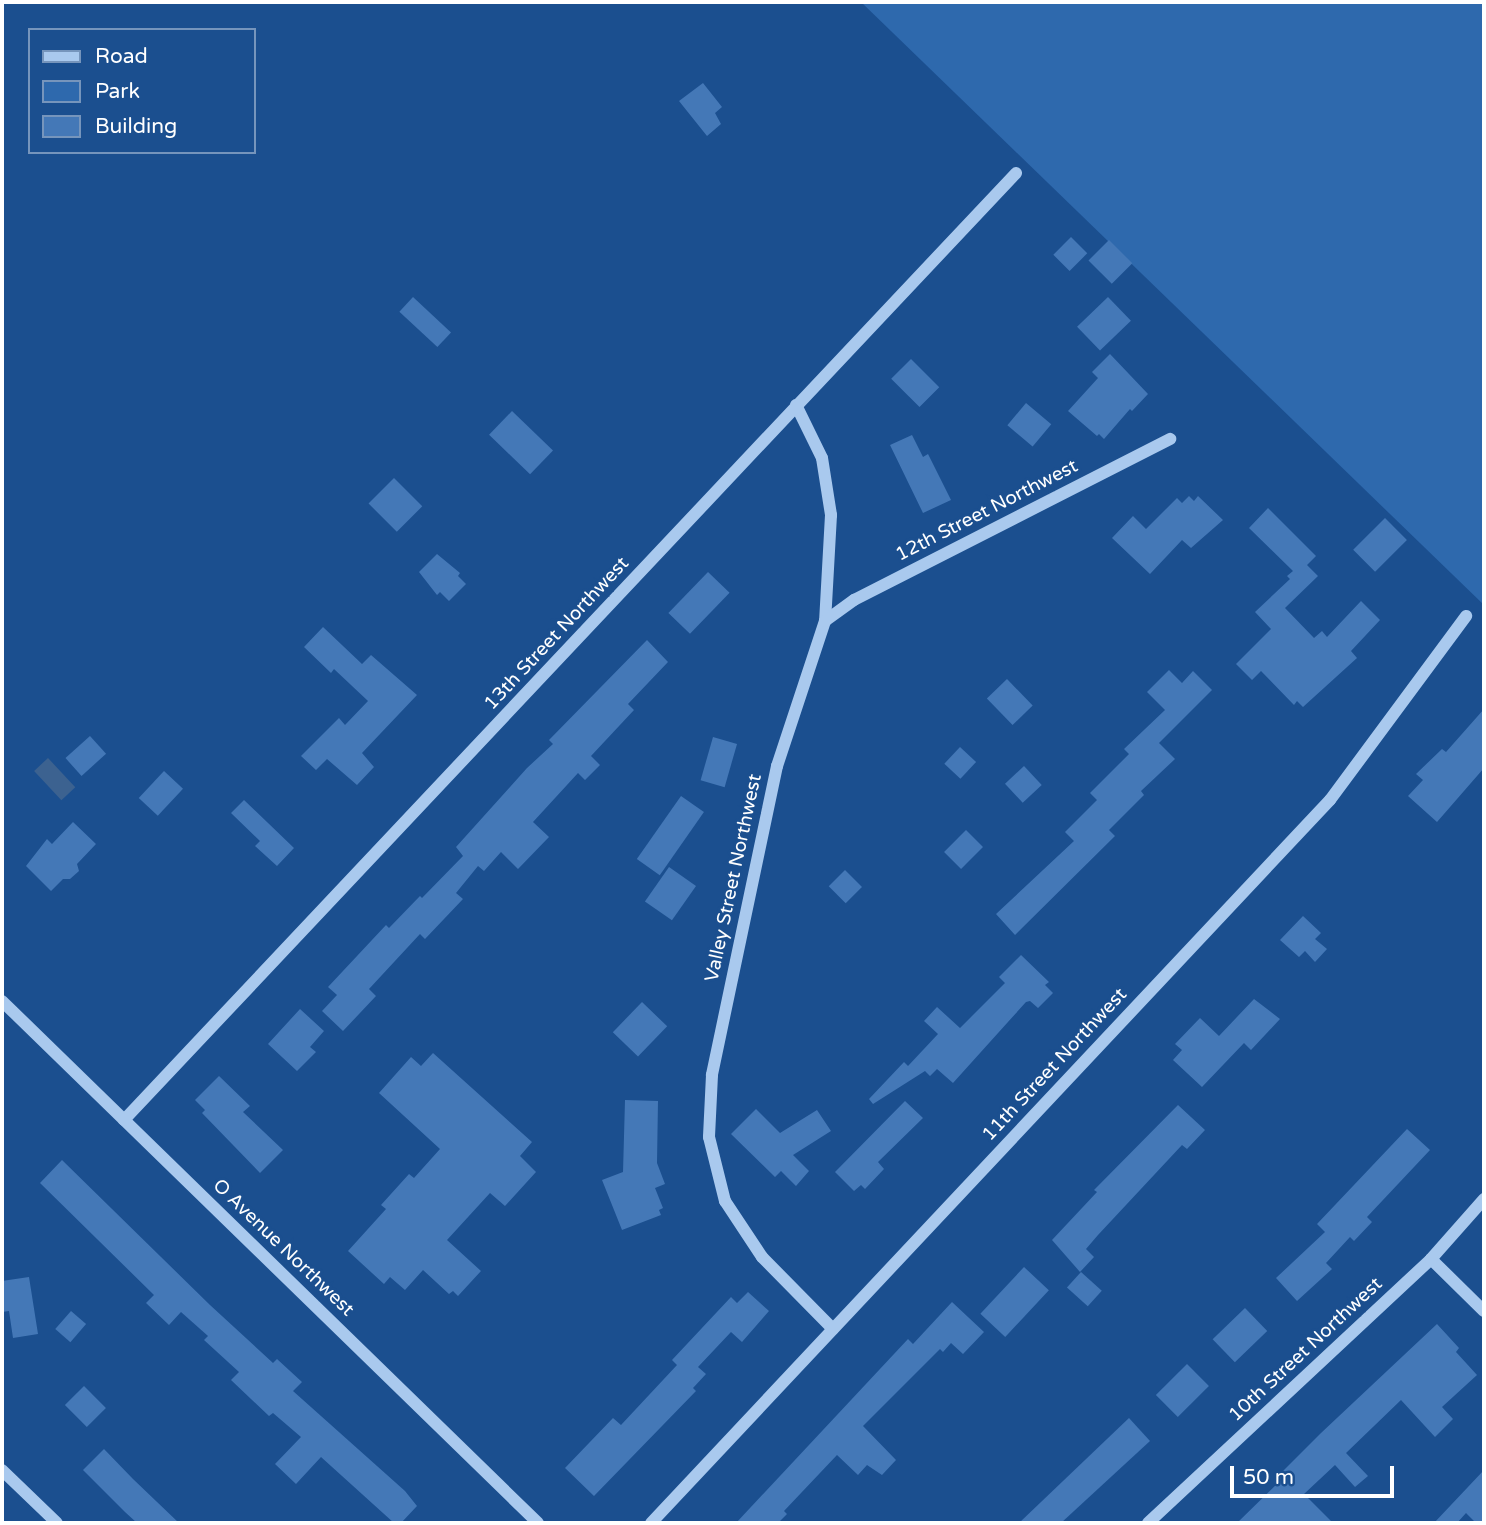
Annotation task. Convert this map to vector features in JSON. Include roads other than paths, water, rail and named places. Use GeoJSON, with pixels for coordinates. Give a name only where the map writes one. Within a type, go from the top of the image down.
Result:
{"type":"FeatureCollection","features":[{"type":"Feature","properties":{"kind":"street","name":"13th Street Northwest"},"geometry":{"type":"LineString","coordinates":[[124,1120],[1016,173]]}},
{"type":"Feature","properties":{"kind":"street","name":"Valley Street Northwest"},"geometry":{"type":"LineString","coordinates":[[796,405],[822,458],[831,515],[825,621],[777,766],[712,1075],[709,1137],[726,1201],[762,1257],[833,1329]]}},
{"type":"Feature","properties":{"kind":"street","name":"12th Street Northwest"},"geometry":{"type":"LineString","coordinates":[[825,621],[854,600],[1170,439]]}},
{"type":"Feature","properties":{"kind":"street","name":"11th Street Northwest"},"geometry":{"type":"LineString","coordinates":[[651,1523],[1330,800],[1466,616]]}},
{"type":"Feature","properties":{"kind":"street","name":"O Avenue Northwest"},"geometry":{"type":"LineString","coordinates":[[2,1001],[538,1523]]}},
{"type":"Feature","properties":{"kind":"street","name":"10th Street Northwest"},"geometry":{"type":"LineString","coordinates":[[1148,1523],[1431,1259],[1484,1199]]}},
{"type":"Feature","properties":{"kind":"street"},"geometry":{"type":"LineString","coordinates":[[1431,1259],[1484,1311]]}},
{"type":"Feature","properties":{"kind":"street"},"geometry":{"type":"LineString","coordinates":[[2,1470],[57,1523]]}}]}
